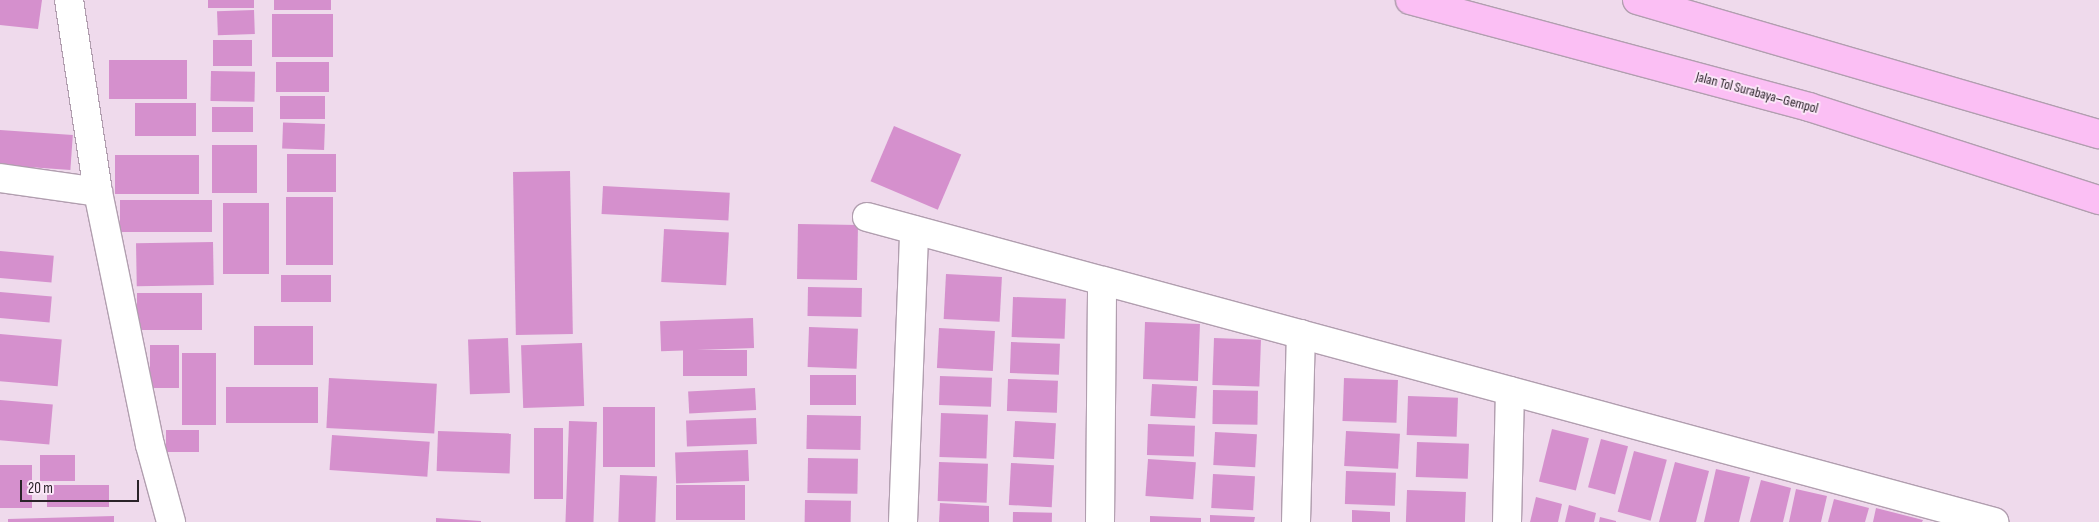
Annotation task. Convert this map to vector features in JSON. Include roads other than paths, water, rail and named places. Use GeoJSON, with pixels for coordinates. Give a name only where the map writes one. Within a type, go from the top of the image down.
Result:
{"type":"FeatureCollection","features":[{"type":"Feature","properties":{"kind":"highway","name":"Jalan Tol Surabaya–Gempol"},"geometry":{"type":"LineString","coordinates":[[1410,0],[1809,107],[2099,200]]}},
{"type":"Feature","properties":{"kind":"highway"},"geometry":{"type":"LineString","coordinates":[[1637,0],[2099,134]]}},
{"type":"Feature","properties":{"kind":"street"},"geometry":{"type":"LineString","coordinates":[[69,0],[98,192],[150,445],[171,522]]}},
{"type":"Feature","properties":{"kind":"street"},"geometry":{"type":"LineString","coordinates":[[0,178],[98,192]]}},
{"type":"Feature","properties":{"kind":"street"},"geometry":{"type":"LineString","coordinates":[[867,217],[1994,522]]}},
{"type":"Feature","properties":{"kind":"street"},"geometry":{"type":"LineString","coordinates":[[903,522],[914,230]]}},
{"type":"Feature","properties":{"kind":"street"},"geometry":{"type":"LineString","coordinates":[[1100,522],[1102,281]]}},
{"type":"Feature","properties":{"kind":"street"},"geometry":{"type":"LineString","coordinates":[[1296,522],[1301,334]]}},
{"type":"Feature","properties":{"kind":"street"},"geometry":{"type":"LineString","coordinates":[[1507,522],[1510,391]]}}]}
